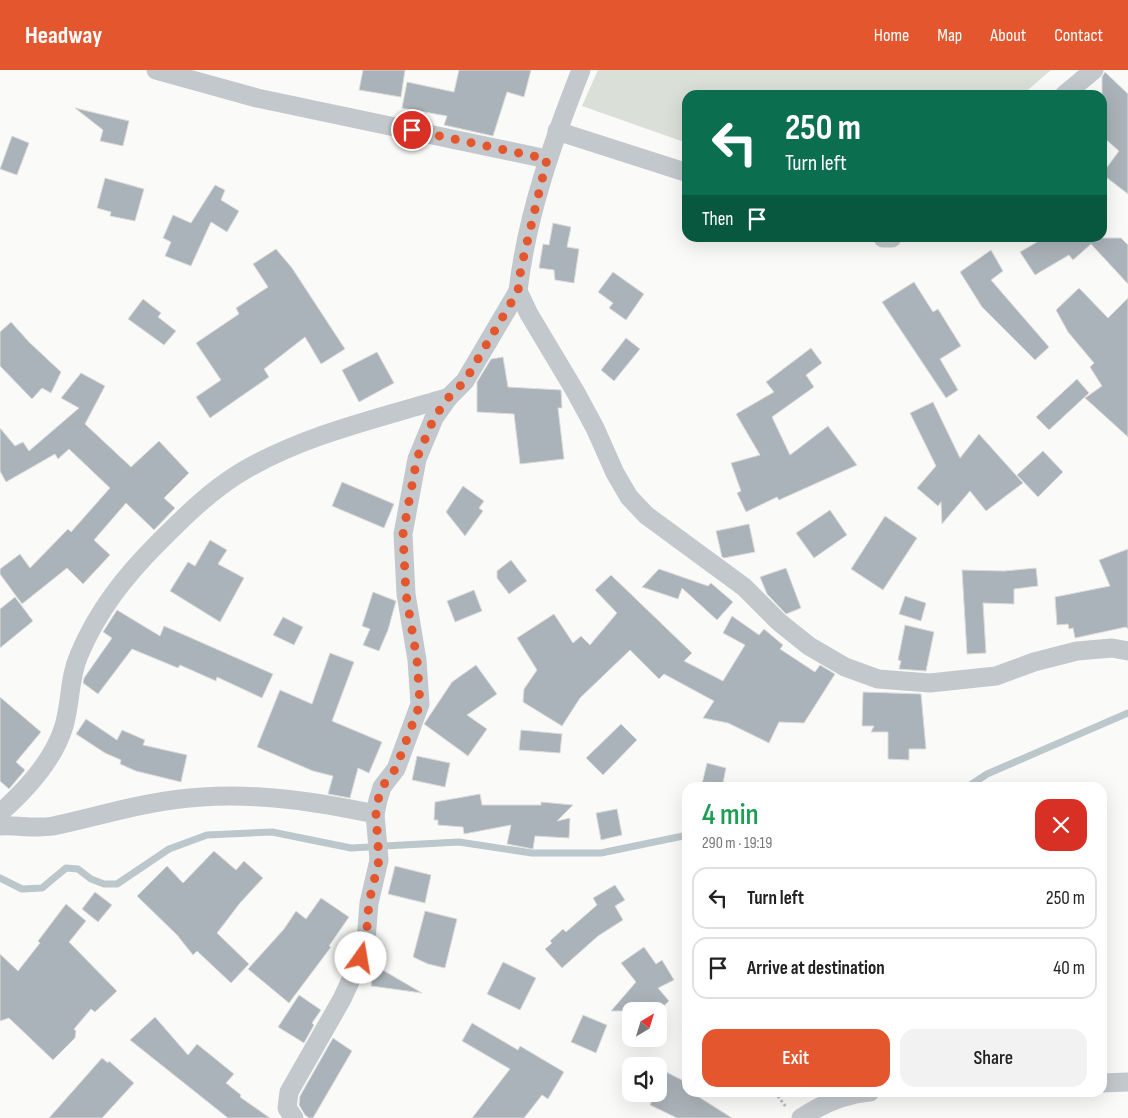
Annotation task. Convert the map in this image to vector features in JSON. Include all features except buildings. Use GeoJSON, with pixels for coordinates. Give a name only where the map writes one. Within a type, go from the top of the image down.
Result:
{"type":"FeatureCollection","features":[{"type":"Feature","properties":{"kind":"street"},"geometry":{"type":"LineString","coordinates":[[156,70],[257,98],[547,159]]}},
{"type":"Feature","properties":{"kind":"street"},"geometry":{"type":"LineString","coordinates":[[294,1118],[287,1108],[289,1092],[342,998],[361,958],[366,940],[369,902],[379,860],[376,814],[382,787],[396,768],[420,704],[417,660],[406,594],[403,534],[417,458],[434,418],[449,397],[465,381],[518,291],[521,268],[547,159],[581,70]]}},
{"type":"Feature","properties":{"kind":"street"},"geometry":{"type":"LineString","coordinates":[[1070,90],[1094,70]]}},
{"type":"Feature","properties":{"kind":"street"},"geometry":{"type":"LineString","coordinates":[[557,130],[682,171]]}},
{"type":"Feature","properties":{"kind":"street"},"geometry":{"type":"LineString","coordinates":[[518,291],[529,314],[595,428],[615,473],[629,497],[646,515],[744,587],[780,622],[809,646],[845,667],[878,679],[930,683],[996,676],[1034,662],[1077,651],[1112,648],[1128,651]]}},
{"type":"Feature","properties":{"kind":"street"},"geometry":{"type":"LineString","coordinates":[[0,814],[37,775],[52,752],[64,726],[70,684],[78,656],[106,604],[129,571],[203,499],[243,471],[317,437],[449,397]]}},
{"type":"Feature","properties":{"kind":"street"},"geometry":{"type":"LineString","coordinates":[[0,826],[26,828],[52,826],[120,808],[203,796],[285,798],[376,814]]}},
{"type":"Feature","properties":{"kind":"street"},"geometry":{"type":"LineString","coordinates":[[1107,1083],[1128,1082]]}},
{"type":"Feature","properties":{"kind":"street"},"geometry":{"type":"LineString","coordinates":[[801,1118],[814,1109],[842,1097]]}},
{"type":"Feature","properties":{"kind":"shaded area"},"geometry":{"type":"Polygon","coordinates":[[[598,70],[1051,70],[1028,90],[682,90],[682,141],[582,106],[598,70]]]}},
{"type":"Feature","properties":{"kind":"waterway"},"geometry":{"type":"LineString","coordinates":[[975,782],[987,774],[1128,713]]}},
{"type":"Feature","properties":{"kind":"waterway"},"geometry":{"type":"LineString","coordinates":[[0,878],[22,889],[42,888],[66,868],[78,869],[91,879],[104,884],[117,884],[169,849],[207,835],[272,832],[351,848],[370,847]]}},
{"type":"Feature","properties":{"kind":"waterway"},"geometry":{"type":"LineString","coordinates":[[384,846],[459,842],[532,853],[601,853],[682,836]]}},
{"type":"Feature","properties":{"kind":"route"},"geometry":{"type":"LineString","coordinates":[[361,958],[366,940],[369,902],[379,860],[376,814],[378,800],[382,787],[396,768],[409,738],[420,704],[417,660],[406,594],[403,534],[417,458],[434,418],[449,397],[465,381],[518,291],[521,268],[547,159],[412,130]]}}]}
